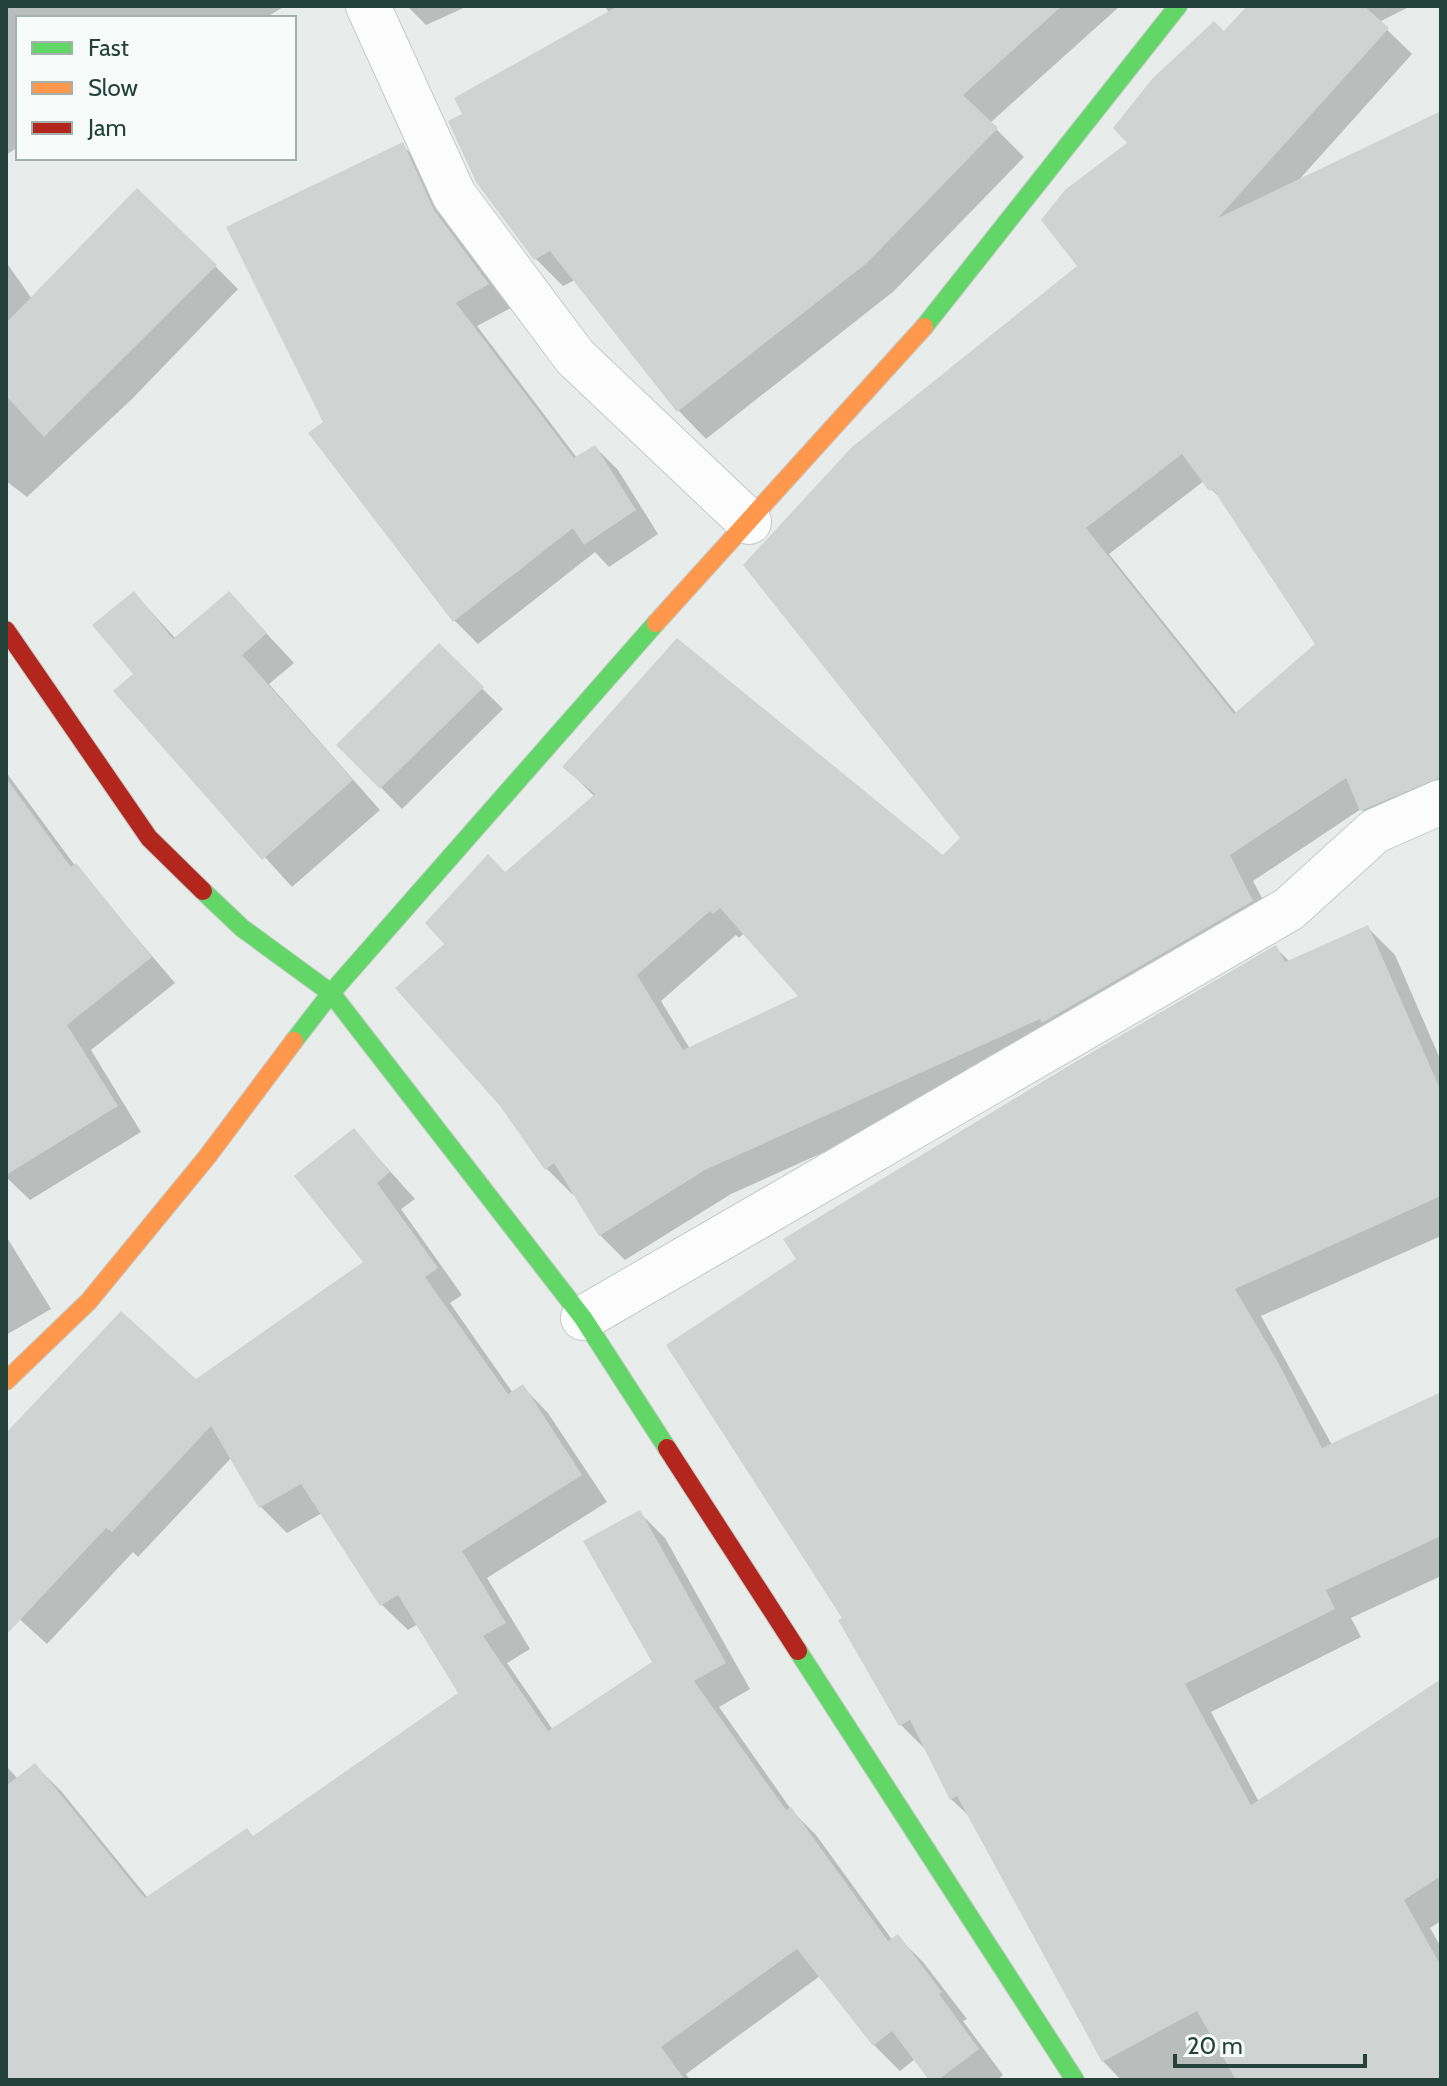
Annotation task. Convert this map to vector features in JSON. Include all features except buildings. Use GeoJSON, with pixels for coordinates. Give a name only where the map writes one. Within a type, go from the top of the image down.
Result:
{"type":"FeatureCollection","features":[{"type":"Feature","properties":{"kind":"street"},"geometry":{"type":"LineString","coordinates":[[368,6],[454,195],[575,357],[749,522]]}},
{"type":"Feature","properties":{"kind":"street"},"geometry":{"type":"LineString","coordinates":[[6,1381],[89,1301],[207,1157],[331,993],[626,656],[898,360],[1178,6]]}},
{"type":"Feature","properties":{"kind":"street"},"geometry":{"type":"LineString","coordinates":[[6,630],[149,838],[242,928],[331,993],[583,1318],[1075,2080]]}},
{"type":"Feature","properties":{"kind":"street"},"geometry":{"type":"LineString","coordinates":[[583,1318],[1289,909],[1375,831],[1441,802]]}},
{"type":"Feature","properties":{"kind":"traffic: fast"},"geometry":{"type":"LineString","coordinates":[[924,327],[1178,6]]}},
{"type":"Feature","properties":{"kind":"traffic: fast"},"geometry":{"type":"LineString","coordinates":[[294,1041],[331,993],[656,623]]}},
{"type":"Feature","properties":{"kind":"traffic: fast"},"geometry":{"type":"LineString","coordinates":[[203,891],[242,928],[331,993],[583,1318],[667,1448]]}},
{"type":"Feature","properties":{"kind":"traffic: fast"},"geometry":{"type":"LineString","coordinates":[[798,1651],[1075,2080]]}},
{"type":"Feature","properties":{"kind":"traffic: slow"},"geometry":{"type":"LineString","coordinates":[[656,623],[924,327]]}},
{"type":"Feature","properties":{"kind":"traffic: slow"},"geometry":{"type":"LineString","coordinates":[[6,1381],[89,1301],[207,1157],[294,1041]]}},
{"type":"Feature","properties":{"kind":"traffic: jam"},"geometry":{"type":"LineString","coordinates":[[6,630],[149,838],[203,891]]}},
{"type":"Feature","properties":{"kind":"traffic: jam"},"geometry":{"type":"LineString","coordinates":[[667,1448],[798,1651]]}}]}
